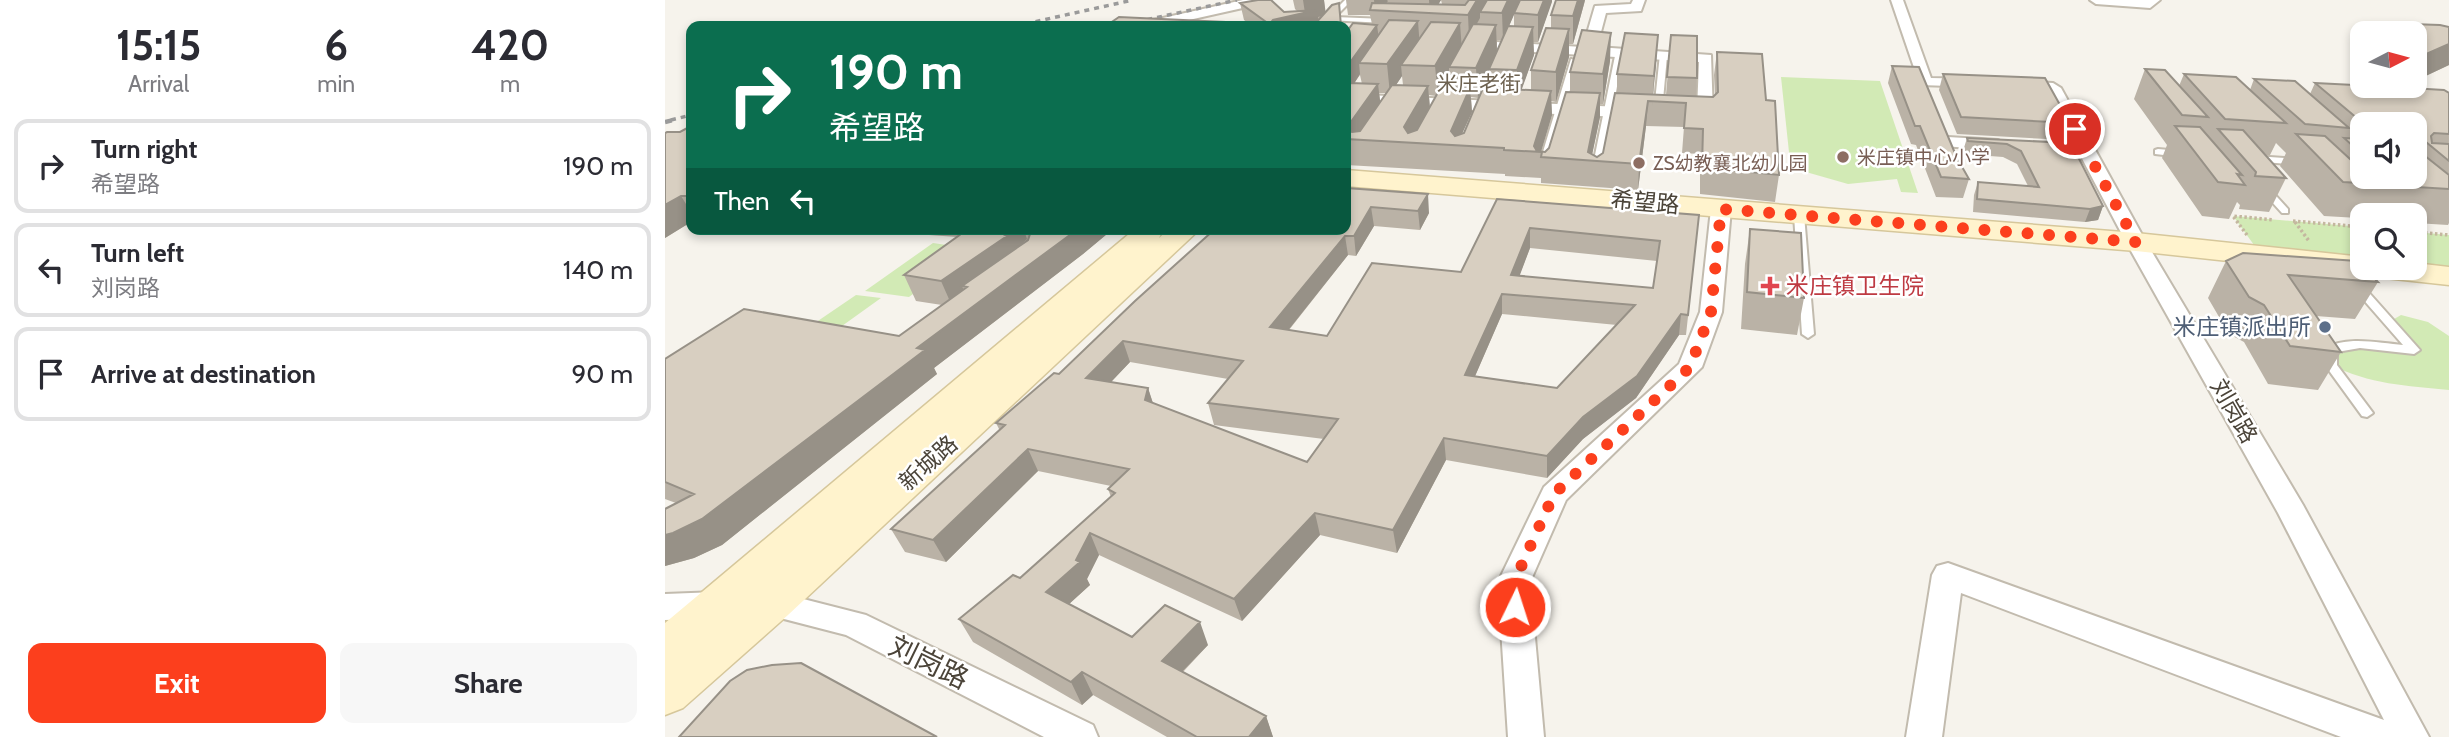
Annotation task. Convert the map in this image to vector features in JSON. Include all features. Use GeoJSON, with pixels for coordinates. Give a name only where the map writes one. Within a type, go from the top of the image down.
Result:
{"type":"FeatureCollection","features":[{"type":"Feature","properties":{"kind":"main road","name":"希望路"},"geometry":{"type":"LineString","coordinates":[[1351,178],[2136,242],[2350,265]]}},
{"type":"Feature","properties":{"kind":"main road","name":"新城路"},"geometry":{"type":"LineString","coordinates":[[665,650],[1145,235]]}},
{"type":"Feature","properties":{"kind":"main road","name":"新城路"},"geometry":{"type":"LineString","coordinates":[[665,692],[772,602],[1179,235]]}},
{"type":"Feature","properties":{"kind":"main road"},"geometry":{"type":"LineString","coordinates":[[2427,274],[2449,276]]}},
{"type":"Feature","properties":{"kind":"street"},"geometry":{"type":"LineString","coordinates":[[1168,21],[1260,0]]}},
{"type":"Feature","properties":{"kind":"street"},"geometry":{"type":"LineString","coordinates":[[1583,51],[1600,9],[1636,8],[1639,0]]}},
{"type":"Feature","properties":{"kind":"street","name":"刘岗路"},"geometry":{"type":"LineString","coordinates":[[1898,0],[1927,88],[1995,85],[2053,88],[2079,149],[2293,513],[2411,737]]}},
{"type":"Feature","properties":{"kind":"street"},"geometry":{"type":"LineString","coordinates":[[2096,0],[2150,4],[2154,0]]}},
{"type":"Feature","properties":{"kind":"street"},"geometry":{"type":"LineString","coordinates":[[1351,98],[1482,105],[1524,101],[1560,109],[1705,116],[1706,58],[1444,43]]}},
{"type":"Feature","properties":{"kind":"street"},"geometry":{"type":"LineString","coordinates":[[1956,162],[1946,136],[2017,146]]}},
{"type":"Feature","properties":{"kind":"street"},"geometry":{"type":"LineString","coordinates":[[1526,737],[1514,582],[1554,494],[1690,367],[1711,312],[1721,209]]}},
{"type":"Feature","properties":{"kind":"street"},"geometry":{"type":"LineString","coordinates":[[1924,737],[1948,575],[2384,737]]}},
{"type":"Feature","properties":{"kind":"street","name":"刘岗路"},"geometry":{"type":"LineString","coordinates":[[665,607],[772,602],[855,624],[1080,737]]}},
{"type":"Feature","properties":{"kind":"lane"},"geometry":{"type":"LineString","coordinates":[[1334,18],[1349,0]]}},
{"type":"Feature","properties":{"kind":"lane"},"geometry":{"type":"LineString","coordinates":[[1325,8],[1334,18]]}},
{"type":"Feature","properties":{"kind":"lane"},"geometry":{"type":"LineString","coordinates":[[1379,20],[1387,10]]}},
{"type":"Feature","properties":{"kind":"lane"},"geometry":{"type":"LineString","coordinates":[[1321,21],[1334,18],[1393,21]]}},
{"type":"Feature","properties":{"kind":"lane"},"geometry":{"type":"LineString","coordinates":[[1351,23],[1369,24],[1369,27]]}},
{"type":"Feature","properties":{"kind":"lane"},"geometry":{"type":"LineString","coordinates":[[1542,173],[1560,109],[1583,51]]}},
{"type":"Feature","properties":{"kind":"lane"},"geometry":{"type":"LineString","coordinates":[[1595,178],[1619,53]]}},
{"type":"Feature","properties":{"kind":"lane"},"geometry":{"type":"LineString","coordinates":[[1663,56],[1670,114]]}},
{"type":"Feature","properties":{"kind":"lane"},"geometry":{"type":"LineString","coordinates":[[2158,152],[2190,154]]}},
{"type":"Feature","properties":{"kind":"lane"},"geometry":{"type":"LineString","coordinates":[[2275,152],[2285,161]]}},
{"type":"Feature","properties":{"kind":"lane"},"geometry":{"type":"LineString","coordinates":[[2249,159],[2311,163]]}},
{"type":"Feature","properties":{"kind":"lane"},"geometry":{"type":"LineString","coordinates":[[2261,184],[2285,211]]}},
{"type":"Feature","properties":{"kind":"lane"},"geometry":{"type":"LineString","coordinates":[[1800,215],[1808,334]]}},
{"type":"Feature","properties":{"kind":"lane"},"geometry":{"type":"LineString","coordinates":[[2361,280],[2414,350],[2360,344],[2331,349],[2331,365],[2367,413]]}},
{"type":"Feature","properties":{"kind":"path"},"geometry":{"type":"LineString","coordinates":[[2427,233],[2449,235]]}},
{"type":"Feature","properties":{"kind":"green space"},"geometry":{"type":"Polygon","coordinates":[[[1781,77],[1880,81],[1918,193],[1901,192],[1897,179],[1848,184],[1806,172],[1791,171],[1781,77]]]}},
{"type":"Feature","properties":{"kind":"green space"},"geometry":{"type":"Polygon","coordinates":[[[2233,216],[2350,226],[2350,265],[2262,256],[2233,216]]]}},
{"type":"Feature","properties":{"kind":"green space"},"geometry":{"type":"Polygon","coordinates":[[[2427,233],[2449,235],[2449,276],[2427,274],[2427,233]]]}},
{"type":"Feature","properties":{"kind":"green space"},"geometry":{"type":"Polygon","coordinates":[[[933,243],[974,249],[909,297],[865,291],[933,243]]]}},
{"type":"Feature","properties":{"kind":"green space"},"geometry":{"type":"Polygon","coordinates":[[[856,295],[881,298],[835,331],[809,327],[856,295]]]}},
{"type":"Feature","properties":{"kind":"green space"},"geometry":{"type":"Polygon","coordinates":[[[2401,315],[2428,322],[2449,336],[2449,390],[2374,380],[2331,365],[2331,349],[2348,345],[2413,350],[2389,322],[2401,315]]]}},
{"type":"Feature","properties":{"kind":"building"},"geometry":{"type":"Polygon","coordinates":[[[1271,0],[1284,12],[1317,10],[1265,21],[1240,3],[1271,0]]]}},
{"type":"Feature","properties":{"kind":"building"},"geometry":{"type":"Polygon","coordinates":[[[1469,0],[1477,0],[1468,15],[1370,10],[1372,3],[1465,5],[1469,0]]]}},
{"type":"Feature","properties":{"kind":"building"},"geometry":{"type":"Polygon","coordinates":[[[1487,0],[1508,0],[1502,13],[1480,12],[1487,0]]]}},
{"type":"Feature","properties":{"kind":"building"},"geometry":{"type":"Polygon","coordinates":[[[1520,0],[1544,0],[1538,15],[1514,13],[1520,0]]]}},
{"type":"Feature","properties":{"kind":"building"},"geometry":{"type":"Polygon","coordinates":[[[1556,0],[1578,0],[1573,16],[1551,15],[1556,0]]]}},
{"type":"Feature","properties":{"kind":"building"},"geometry":{"type":"Polygon","coordinates":[[[1339,3],[1341,21],[1318,21],[1332,5],[1339,3]]]}},
{"type":"Feature","properties":{"kind":"building"},"geometry":{"type":"Polygon","coordinates":[[[1119,17],[1205,21],[1113,21],[1119,17]]]}},
{"type":"Feature","properties":{"kind":"building"},"geometry":{"type":"Polygon","coordinates":[[[1389,20],[1418,21],[1387,64],[1359,63],[1389,20]]]}},
{"type":"Feature","properties":{"kind":"building"},"geometry":{"type":"Polygon","coordinates":[[[1431,22],[1460,23],[1435,66],[1401,65],[1431,22]]]}},
{"type":"Feature","properties":{"kind":"building"},"geometry":{"type":"Polygon","coordinates":[[[1353,23],[1377,25],[1351,61],[1353,23]]]}},
{"type":"Feature","properties":{"kind":"building"},"geometry":{"type":"Polygon","coordinates":[[[1473,24],[1496,25],[1476,68],[1449,67],[1473,24]]]}},
{"type":"Feature","properties":{"kind":"building"},"geometry":{"type":"Polygon","coordinates":[[[2427,25],[2449,27],[2449,44],[2427,54],[2427,25]]]}},
{"type":"Feature","properties":{"kind":"building"},"geometry":{"type":"Polygon","coordinates":[[[1508,26],[1533,27],[1517,70],[1489,69],[1508,26]]]}},
{"type":"Feature","properties":{"kind":"building"},"geometry":{"type":"Polygon","coordinates":[[[1546,28],[1569,29],[1556,72],[1531,70],[1546,28]]]}},
{"type":"Feature","properties":{"kind":"building"},"geometry":{"type":"Polygon","coordinates":[[[1582,30],[1611,33],[1603,74],[1570,72],[1582,30]]]}},
{"type":"Feature","properties":{"kind":"building"},"geometry":{"type":"Polygon","coordinates":[[[1625,33],[1658,35],[1654,76],[1617,74],[1625,33]]]}},
{"type":"Feature","properties":{"kind":"building"},"geometry":{"type":"Polygon","coordinates":[[[1671,35],[1697,36],[1697,78],[1667,77],[1671,35]]]}},
{"type":"Feature","properties":{"kind":"building"},"geometry":{"type":"Polygon","coordinates":[[[1717,52],[1762,54],[1766,100],[1775,101],[1779,175],[1702,167],[1703,129],[1684,128],[1686,103],[1648,101],[1639,164],[1541,157],[1542,152],[1504,148],[1351,139],[1351,130],[1360,131],[1392,85],[1428,86],[1404,127],[1408,133],[1417,130],[1441,87],[1470,88],[1451,131],[1455,136],[1464,133],[1483,88],[1551,91],[1534,146],[1537,151],[1545,152],[1549,148],[1566,92],[1600,93],[1588,152],[1597,157],[1603,153],[1615,93],[1713,97],[1718,92],[1717,52]]]}},
{"type":"Feature","properties":{"kind":"building"},"geometry":{"type":"Polygon","coordinates":[[[1892,66],[1919,67],[1957,158],[1969,179],[1941,177],[1920,126],[1915,126],[1892,66]]]}},
{"type":"Feature","properties":{"kind":"building"},"geometry":{"type":"Polygon","coordinates":[[[2145,69],[2165,70],[2208,117],[2182,115],[2145,69]]]}},
{"type":"Feature","properties":{"kind":"building"},"geometry":{"type":"Polygon","coordinates":[[[1943,74],[2045,78],[2070,123],[1961,117],[1943,74]]]}},
{"type":"Feature","properties":{"kind":"building"},"geometry":{"type":"Polygon","coordinates":[[[2184,74],[2236,77],[2286,123],[2225,119],[2184,74]]]}},
{"type":"Feature","properties":{"kind":"building"},"geometry":{"type":"Polygon","coordinates":[[[2254,79],[2295,81],[2349,128],[2305,124],[2254,79]]]}},
{"type":"Feature","properties":{"kind":"building"},"geometry":{"type":"Polygon","coordinates":[[[1351,83],[1378,84],[1351,122],[1351,83]]]}},
{"type":"Feature","properties":{"kind":"building"},"geometry":{"type":"Polygon","coordinates":[[[2315,83],[2350,85],[2350,98],[2427,98],[2427,89],[2444,90],[2449,93],[2449,134],[2434,133],[2431,136],[2432,143],[2449,144],[2449,161],[2427,143],[2427,112],[2350,112],[2315,83]]]}},
{"type":"Feature","properties":{"kind":"building"},"geometry":{"type":"Polygon","coordinates":[[[2175,126],[2200,127],[2242,175],[2237,174],[2245,185],[2218,182],[2175,126]]]}},
{"type":"Feature","properties":{"kind":"building"},"geometry":{"type":"Polygon","coordinates":[[[686,129],[686,196],[665,205],[665,133],[686,129]]]}},
{"type":"Feature","properties":{"kind":"building"},"geometry":{"type":"Polygon","coordinates":[[[2218,129],[2243,130],[2286,178],[2255,176],[2256,172],[2218,129]]]}},
{"type":"Feature","properties":{"kind":"building"},"geometry":{"type":"Polygon","coordinates":[[[2296,134],[2325,136],[2350,159],[2350,182],[2343,182],[2296,134]]]}},
{"type":"Feature","properties":{"kind":"building"},"geometry":{"type":"Polygon","coordinates":[[[1967,138],[2071,143],[2103,206],[2090,209],[1977,199],[1978,182],[2039,187],[2021,151],[2007,144],[1968,141],[1967,138]]]}},
{"type":"Feature","properties":{"kind":"building"},"geometry":{"type":"Polygon","coordinates":[[[2427,158],[2449,175],[2449,189],[2427,188],[2427,158]]]}},
{"type":"Feature","properties":{"kind":"building"},"geometry":{"type":"Polygon","coordinates":[[[1351,188],[1428,194],[1418,211],[1371,207],[1354,236],[1345,236],[1270,327],[1327,336],[1372,263],[1461,272],[1497,199],[1699,215],[1688,315],[1681,314],[1637,376],[1583,417],[1547,456],[1444,438],[1393,530],[1315,513],[1234,599],[1090,533],[1076,560],[1080,562],[1046,592],[1132,637],[1165,605],[1200,622],[1162,661],[1266,716],[1249,737],[1197,737],[1082,672],[1071,682],[959,619],[1013,575],[1020,578],[1115,493],[1108,489],[1129,469],[1028,449],[933,540],[891,529],[1005,425],[996,423],[1054,373],[1059,374],[1208,235],[1351,235],[1351,188]],[[1530,228],[1511,275],[1653,288],[1660,241],[1530,228]],[[1502,294],[1465,375],[1557,388],[1635,305],[1502,294]],[[1123,341],[1086,378],[1148,388],[1145,400],[1307,462],[1338,419],[1208,403],[1243,361],[1123,341]]]}},
{"type":"Feature","properties":{"kind":"building"},"geometry":{"type":"Polygon","coordinates":[[[1750,229],[1801,233],[1804,298],[1747,292],[1750,229]]]}},
{"type":"Feature","properties":{"kind":"building"},"geometry":{"type":"Polygon","coordinates":[[[960,235],[1007,236],[941,281],[904,275],[960,235]]]}},
{"type":"Feature","properties":{"kind":"building"},"geometry":{"type":"Polygon","coordinates":[[[1030,235],[1070,235],[917,348],[925,350],[702,519],[665,535],[665,509],[694,494],[665,482],[665,359],[744,309],[899,336],[967,287],[962,286],[1028,240],[1030,235]]]}},
{"type":"Feature","properties":{"kind":"building"},"geometry":{"type":"Polygon","coordinates":[[[2243,253],[2350,261],[2350,280],[2288,275],[2341,352],[2290,346],[2264,305],[2249,297],[2226,261],[2243,253]]]}},
{"type":"Feature","properties":{"kind":"building"},"geometry":{"type":"Polygon","coordinates":[[[801,663],[937,737],[679,737],[730,681],[747,670],[801,663]]]}},
{"type":"Feature","properties":{"kind":"railway"},"geometry":{"type":"LineString","coordinates":[[1038,21],[1133,0]]}},
{"type":"Feature","properties":{"kind":"railway"},"geometry":{"type":"LineString","coordinates":[[1141,21],[1237,0]]}},
{"type":"Feature","properties":{"kind":"railway"},"geometry":{"type":"LineString","coordinates":[[671,120],[686,116]]}},
{"type":"Feature","properties":{"kind":"railway"},"geometry":{"type":"LineString","coordinates":[[665,122],[678,119]]}},
{"type":"Feature","properties":{"kind":"place","name":"米庄镇中心小学"},"geometry":{"type":"Point","coordinates":[1843,157]}},
{"type":"Feature","properties":{"kind":"place","name":"ZS幼教襄北幼儿园"},"geometry":{"type":"Point","coordinates":[1639,163]}},
{"type":"Feature","properties":{"kind":"place","name":"米庄镇卫生院"},"geometry":{"type":"Point","coordinates":[1770,286]}},
{"type":"Feature","properties":{"kind":"place","name":"米庄镇派出所"},"geometry":{"type":"Point","coordinates":[2325,327]}},
{"type":"Feature","properties":{"kind":"district","name":"米庄老街"},"geometry":{"type":"Point","coordinates":[1479,84]}},
{"type":"Feature","properties":{"kind":"route"},"geometry":{"type":"LineString","coordinates":[[1515,607],[1514,582],[1554,494],[1690,367],[1711,312],[1721,209],[2136,242],[2075,129]]}}]}
